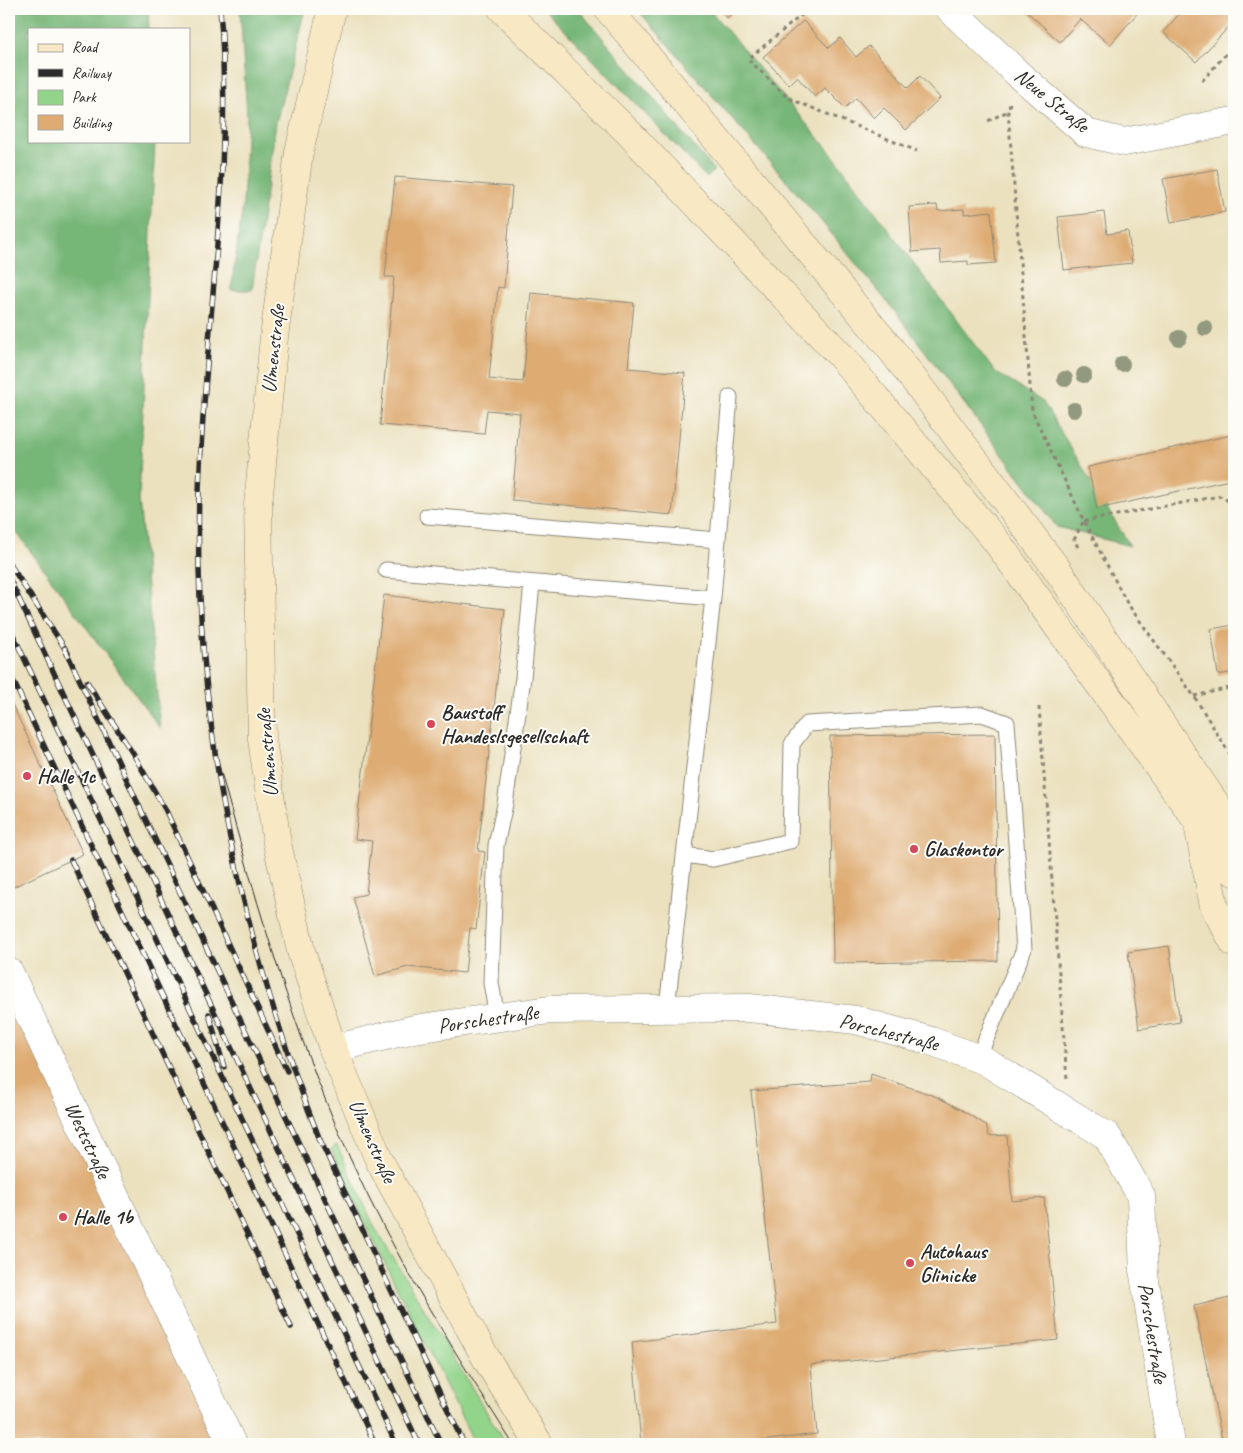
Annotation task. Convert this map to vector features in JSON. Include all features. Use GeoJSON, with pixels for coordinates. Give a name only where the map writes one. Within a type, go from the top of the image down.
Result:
{"type":"FeatureCollection","features":[{"type":"Feature","properties":{"kind":"main road","name":"Ulmenstraße"},"geometry":{"type":"LineString","coordinates":[[332,9],[299,152],[274,337],[258,505],[262,739],[271,805],[277,843],[301,951],[333,1049],[380,1162],[482,1351],[539,1444]]}},
{"type":"Feature","properties":{"kind":"main road"},"geometry":{"type":"LineString","coordinates":[[502,9],[629,134],[840,354],[997,542],[1234,872]]}},
{"type":"Feature","properties":{"kind":"main road"},"geometry":{"type":"LineString","coordinates":[[608,9],[902,363],[1057,569],[1234,831]]}},
{"type":"Feature","properties":{"kind":"main road"},"geometry":{"type":"LineString","coordinates":[[1198,821],[1214,906],[1234,943]]}},
{"type":"Feature","properties":{"kind":"street","name":"Neue Straße"},"geometry":{"type":"LineString","coordinates":[[965,14],[1016,72],[1086,133],[1124,142],[1234,121]]}},
{"type":"Feature","properties":{"kind":"street","name":"Weststraße"},"geometry":{"type":"LineString","coordinates":[[9,972],[232,1444]]}},
{"type":"Feature","properties":{"kind":"street","name":"Porschestraße"},"geometry":{"type":"LineString","coordinates":[[333,1049],[414,1029],[550,1010],[749,1008],[856,1020],[931,1041],[978,1058],[1069,1111],[1107,1136],[1141,1196],[1144,1275],[1171,1444]]}},
{"type":"Feature","properties":{"kind":"lane"},"geometry":{"type":"LineString","coordinates":[[667,1008],[713,598],[730,397]]}},
{"type":"Feature","properties":{"kind":"lane"},"geometry":{"type":"LineString","coordinates":[[426,516],[718,540]]}},
{"type":"Feature","properties":{"kind":"lane"},"geometry":{"type":"LineString","coordinates":[[386,570],[713,598]]}},
{"type":"Feature","properties":{"kind":"lane"},"geometry":{"type":"LineString","coordinates":[[497,1017],[491,984],[496,846],[505,804],[523,678],[532,583]]}},
{"type":"Feature","properties":{"kind":"lane"},"geometry":{"type":"LineString","coordinates":[[685,855],[713,859],[790,841],[792,744],[807,724],[982,714],[1007,723],[1024,949],[978,1058]]}},
{"type":"Feature","properties":{"kind":"path"},"geometry":{"type":"LineString","coordinates":[[809,9],[748,59],[788,98],[917,150]]}},
{"type":"Feature","properties":{"kind":"path"},"geometry":{"type":"LineString","coordinates":[[1202,81],[1234,45]]}},
{"type":"Feature","properties":{"kind":"path"},"geometry":{"type":"LineString","coordinates":[[1016,72],[1008,111],[1032,411],[1084,521],[1139,622],[1194,696],[1234,761]]}},
{"type":"Feature","properties":{"kind":"path"},"geometry":{"type":"LineString","coordinates":[[988,121],[1008,111]]}},
{"type":"Feature","properties":{"kind":"path"},"geometry":{"type":"LineString","coordinates":[[1084,521],[1220,496],[1234,504]]}},
{"type":"Feature","properties":{"kind":"path"},"geometry":{"type":"LineString","coordinates":[[1133,627],[1139,622]]}},
{"type":"Feature","properties":{"kind":"path"},"geometry":{"type":"LineString","coordinates":[[1194,696],[1234,687]]}},
{"type":"Feature","properties":{"kind":"path"},"geometry":{"type":"LineString","coordinates":[[1039,707],[1069,1111]]}},
{"type":"Feature","properties":{"kind":"green space"},"geometry":{"type":"Polygon","coordinates":[[[9,9],[148,9],[149,28],[28,28],[28,142],[155,142],[139,499],[160,728],[9,522],[9,9]]]}},
{"type":"Feature","properties":{"kind":"green space"},"geometry":{"type":"Polygon","coordinates":[[[240,9],[305,9],[276,123],[252,290],[231,290],[243,205],[247,116],[240,9]]]}},
{"type":"Feature","properties":{"kind":"green space"},"geometry":{"type":"Polygon","coordinates":[[[544,9],[578,9],[714,170],[707,178],[544,9]]]}},
{"type":"Feature","properties":{"kind":"green space"},"geometry":{"type":"Polygon","coordinates":[[[637,9],[709,9],[832,154],[995,372],[1043,402],[1130,546],[1057,527],[897,314],[821,221],[637,9]]]}},
{"type":"Feature","properties":{"kind":"green space"},"geometry":{"type":"Polygon","coordinates":[[[337,1145],[375,1228],[506,1444],[475,1444],[370,1234],[331,1149],[337,1145]]]}},
{"type":"Feature","properties":{"kind":"building"},"geometry":{"type":"Polygon","coordinates":[[[719,9],[737,9],[727,18],[719,9]]]}},
{"type":"Feature","properties":{"kind":"building"},"geometry":{"type":"Polygon","coordinates":[[[1024,9],[1140,10],[1110,45],[1080,19],[1060,42],[1024,9]]]}},
{"type":"Feature","properties":{"kind":"building"},"geometry":{"type":"Polygon","coordinates":[[[1184,9],[1234,9],[1234,21],[1196,62],[1163,32],[1184,9]]]}},
{"type":"Feature","properties":{"kind":"building"},"geometry":{"type":"Polygon","coordinates":[[[803,21],[829,48],[840,38],[856,57],[869,46],[908,88],[920,76],[940,98],[906,130],[884,108],[874,118],[856,98],[845,108],[825,88],[815,97],[797,77],[789,85],[763,57],[803,21]]]}},
{"type":"Feature","properties":{"kind":"building"},"geometry":{"type":"Polygon","coordinates":[[[1217,169],[1225,212],[1171,223],[1163,179],[1217,169]]]}},
{"type":"Feature","properties":{"kind":"building"},"geometry":{"type":"Polygon","coordinates":[[[395,177],[512,187],[504,288],[498,287],[489,379],[523,382],[531,293],[634,303],[628,368],[685,373],[672,515],[512,500],[520,413],[487,410],[484,434],[380,425],[394,277],[385,277],[395,177]]]}},
{"type":"Feature","properties":{"kind":"building"},"geometry":{"type":"Polygon","coordinates":[[[937,205],[938,211],[964,209],[964,214],[991,211],[996,263],[968,265],[968,261],[941,263],[940,250],[912,252],[909,207],[937,205]]]}},
{"type":"Feature","properties":{"kind":"building"},"geometry":{"type":"Polygon","coordinates":[[[1104,212],[1107,234],[1128,231],[1132,263],[1064,270],[1058,217],[1104,212]]]}},
{"type":"Feature","properties":{"kind":"building"},"geometry":{"type":"Polygon","coordinates":[[[1231,435],[1234,448],[1234,479],[1097,509],[1088,467],[1231,435]]]}},
{"type":"Feature","properties":{"kind":"building","name":"Baustoff Handeslsgesellschaft"},"geometry":{"type":"Polygon","coordinates":[[[384,595],[505,609],[478,851],[485,852],[476,929],[470,928],[465,973],[408,967],[375,976],[353,897],[366,894],[372,841],[355,839],[384,595]]]}},
{"type":"Feature","properties":{"kind":"building"},"geometry":{"type":"Polygon","coordinates":[[[1234,625],[1234,672],[1218,675],[1211,629],[1234,625]]]}},
{"type":"Feature","properties":{"kind":"building","name":"Halle 1c"},"geometry":{"type":"Polygon","coordinates":[[[9,698],[83,854],[9,889],[9,698]]]}},
{"type":"Feature","properties":{"kind":"building","name":"Glaskontor"},"geometry":{"type":"Polygon","coordinates":[[[995,734],[998,961],[833,963],[830,736],[995,734]]]}},
{"type":"Feature","properties":{"kind":"building"},"geometry":{"type":"Polygon","coordinates":[[[1169,946],[1180,1022],[1139,1029],[1128,952],[1169,946]]]}},
{"type":"Feature","properties":{"kind":"building","name":"Halle 1b"},"geometry":{"type":"Polygon","coordinates":[[[9,989],[224,1444],[9,1444],[9,989]]]}},
{"type":"Feature","properties":{"kind":"building","name":"Autohaus Glinicke"},"geometry":{"type":"Polygon","coordinates":[[[871,1074],[935,1096],[960,1109],[986,1125],[989,1136],[1007,1135],[1012,1201],[1044,1198],[1058,1340],[811,1365],[817,1434],[760,1441],[761,1444],[641,1444],[632,1342],[777,1324],[751,1091],[870,1082],[871,1074]]]}},
{"type":"Feature","properties":{"kind":"building"},"geometry":{"type":"Polygon","coordinates":[[[1234,1297],[1234,1444],[1223,1444],[1194,1306],[1234,1297]]]}},
{"type":"Feature","properties":{"kind":"tram line"},"geometry":{"type":"LineString","coordinates":[[219,765],[244,857],[286,994],[337,1128],[375,1210],[418,1290],[513,1444]]}},
{"type":"Feature","properties":{"kind":"railway"},"geometry":{"type":"LineString","coordinates":[[220,9],[223,69],[221,190],[206,371],[199,492],[199,575],[204,658],[213,740],[227,822],[245,904],[266,984],[291,1063],[320,1140],[464,1444]]}},
{"type":"Feature","properties":{"kind":"railway"},"geometry":{"type":"LineString","coordinates":[[9,563],[68,653]]}},
{"type":"Feature","properties":{"kind":"railway"},"geometry":{"type":"LineString","coordinates":[[9,578],[419,1444]]}},
{"type":"Feature","properties":{"kind":"railway"},"geometry":{"type":"LineString","coordinates":[[9,626],[396,1444]]}},
{"type":"Feature","properties":{"kind":"railway"},"geometry":{"type":"LineString","coordinates":[[64,647],[441,1444]]}},
{"type":"Feature","properties":{"kind":"railway"},"geometry":{"type":"LineString","coordinates":[[9,672],[375,1444]]}},
{"type":"Feature","properties":{"kind":"railway"},"geometry":{"type":"LineString","coordinates":[[87,682],[135,757],[166,811],[287,1071]]}},
{"type":"Feature","properties":{"kind":"railway"},"geometry":{"type":"LineString","coordinates":[[71,860],[291,1327]]}},
{"type":"Feature","properties":{"kind":"railway"},"geometry":{"type":"LineString","coordinates":[[209,1014],[224,1067]]}},
{"type":"Feature","properties":{"kind":"place","name":"Baustoff Handeslsgesellschaft"},"geometry":{"type":"Point","coordinates":[431,724]}},
{"type":"Feature","properties":{"kind":"place","name":"Halle 1c"},"geometry":{"type":"Point","coordinates":[27,776]}},
{"type":"Feature","properties":{"kind":"place","name":"Glaskontor"},"geometry":{"type":"Point","coordinates":[914,849]}},
{"type":"Feature","properties":{"kind":"place","name":"Halle 1b"},"geometry":{"type":"Point","coordinates":[63,1217]}},
{"type":"Feature","properties":{"kind":"place","name":"Autohaus Glinicke"},"geometry":{"type":"Point","coordinates":[910,1263]}}]}
